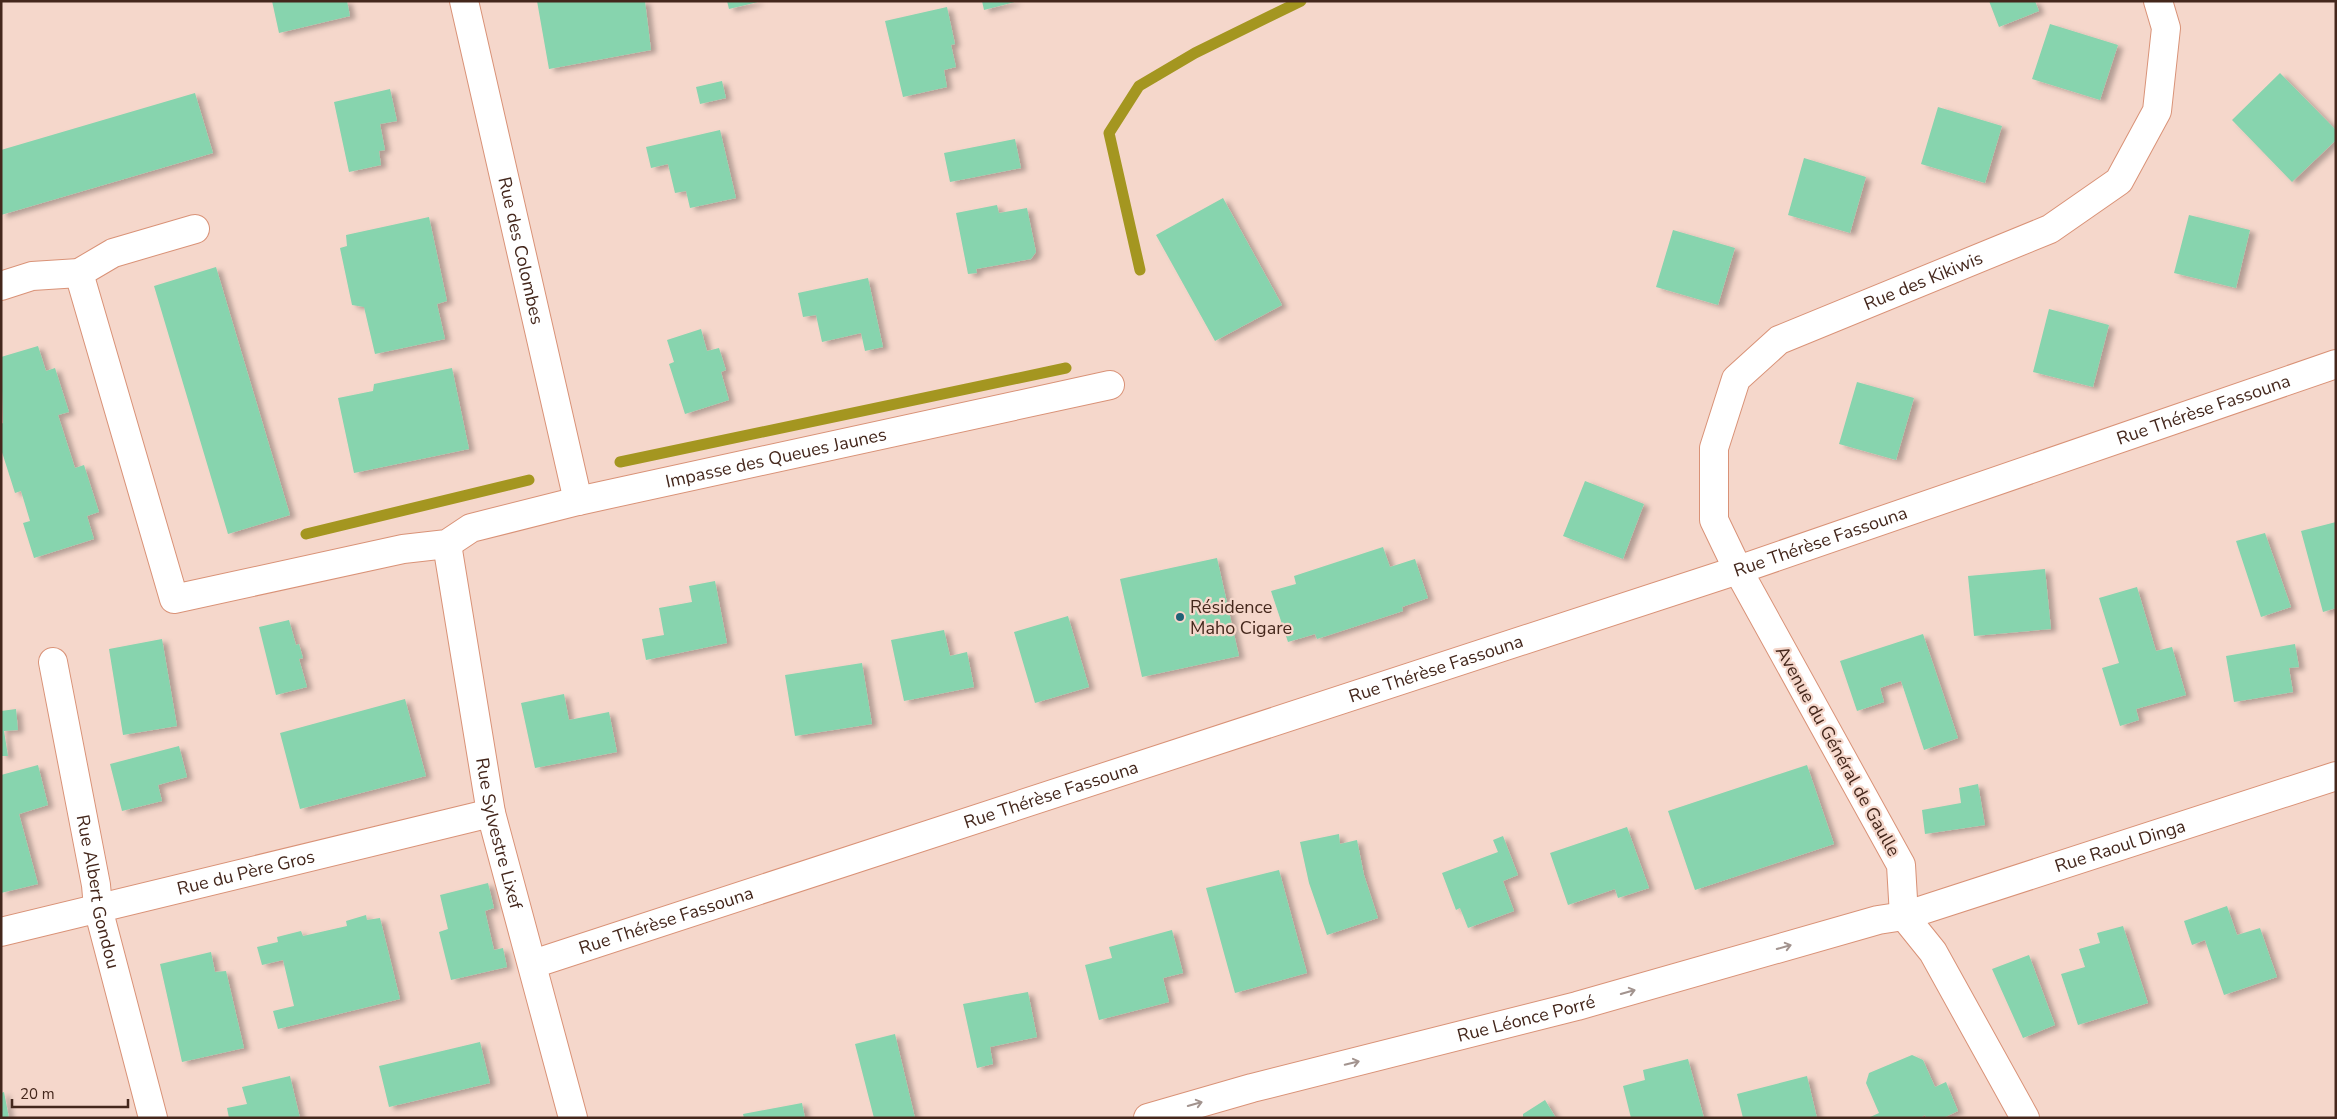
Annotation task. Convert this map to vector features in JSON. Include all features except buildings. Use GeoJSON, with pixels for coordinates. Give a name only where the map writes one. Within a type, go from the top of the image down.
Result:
{"type":"FeatureCollection","features":[{"type":"Feature","properties":{"kind":"street","name":"Rue des Colombes"},"geometry":{"type":"LineString","coordinates":[[464,1],[578,501]]}},
{"type":"Feature","properties":{"kind":"street","name":"Rue des Kikiwis"},"geometry":{"type":"LineString","coordinates":[[1738,570],[1714,520],[1714,448],[1736,379],[1779,340],[2050,229],[2119,181],[2157,111],[2166,28],[2158,1]]}},
{"type":"Feature","properties":{"kind":"street"},"geometry":{"type":"LineString","coordinates":[[1,286],[32,276],[79,273],[114,253],[195,229]]}},
{"type":"Feature","properties":{"kind":"street"},"geometry":{"type":"LineString","coordinates":[[79,273],[174,599],[403,549],[447,544]]}},
{"type":"Feature","properties":{"kind":"street","name":"Rue Thérèse Fassouna"},"geometry":{"type":"LineString","coordinates":[[533,964],[1738,570],[2336,364]]}},
{"type":"Feature","properties":{"kind":"street","name":"Impasse des Queues Jaunes"},"geometry":{"type":"LineString","coordinates":[[447,544],[471,528],[578,501],[1110,385]]}},
{"type":"Feature","properties":{"kind":"street","name":"Rue Sylvestre Lixef"},"geometry":{"type":"LineString","coordinates":[[447,544],[491,813],[573,1118]]}},
{"type":"Feature","properties":{"kind":"street","name":"Avenue du Général de Gaulle"},"geometry":{"type":"LineString","coordinates":[[1738,570],[1901,865],[1904,916]]}},
{"type":"Feature","properties":{"kind":"street","name":"Rue Albert Gondou"},"geometry":{"type":"LineString","coordinates":[[53,662],[96,885],[98,908],[154,1118]]}},
{"type":"Feature","properties":{"kind":"street","name":"Rue Raoul Dinga"},"geometry":{"type":"LineString","coordinates":[[1904,916],[2336,776]]}},
{"type":"Feature","properties":{"kind":"street","name":"Rue du Père Gros"},"geometry":{"type":"LineString","coordinates":[[1,932],[491,813]]}},
{"type":"Feature","properties":{"kind":"street"},"geometry":{"type":"LineString","coordinates":[[1904,916],[1933,952],[2025,1118]]}},
{"type":"Feature","properties":{"kind":"street","name":"Rue Léonce Porré"},"geometry":{"type":"LineString","coordinates":[[1148,1118],[1252,1088],[1577,1006],[1878,920],[1904,916]]}},
{"type":"Feature","properties":{"kind":"waterway"},"geometry":{"type":"LineString","coordinates":[[1140,270],[1109,133],[1139,86],[1195,53],[1301,1]]}},
{"type":"Feature","properties":{"kind":"waterway"},"geometry":{"type":"LineString","coordinates":[[620,462],[1066,368]]}},
{"type":"Feature","properties":{"kind":"waterway"},"geometry":{"type":"LineString","coordinates":[[306,534],[529,480]]}},
{"type":"Feature","properties":{"kind":"place","name":"Résidence Maho Cigare"},"geometry":{"type":"Point","coordinates":[1180,617]}}]}
